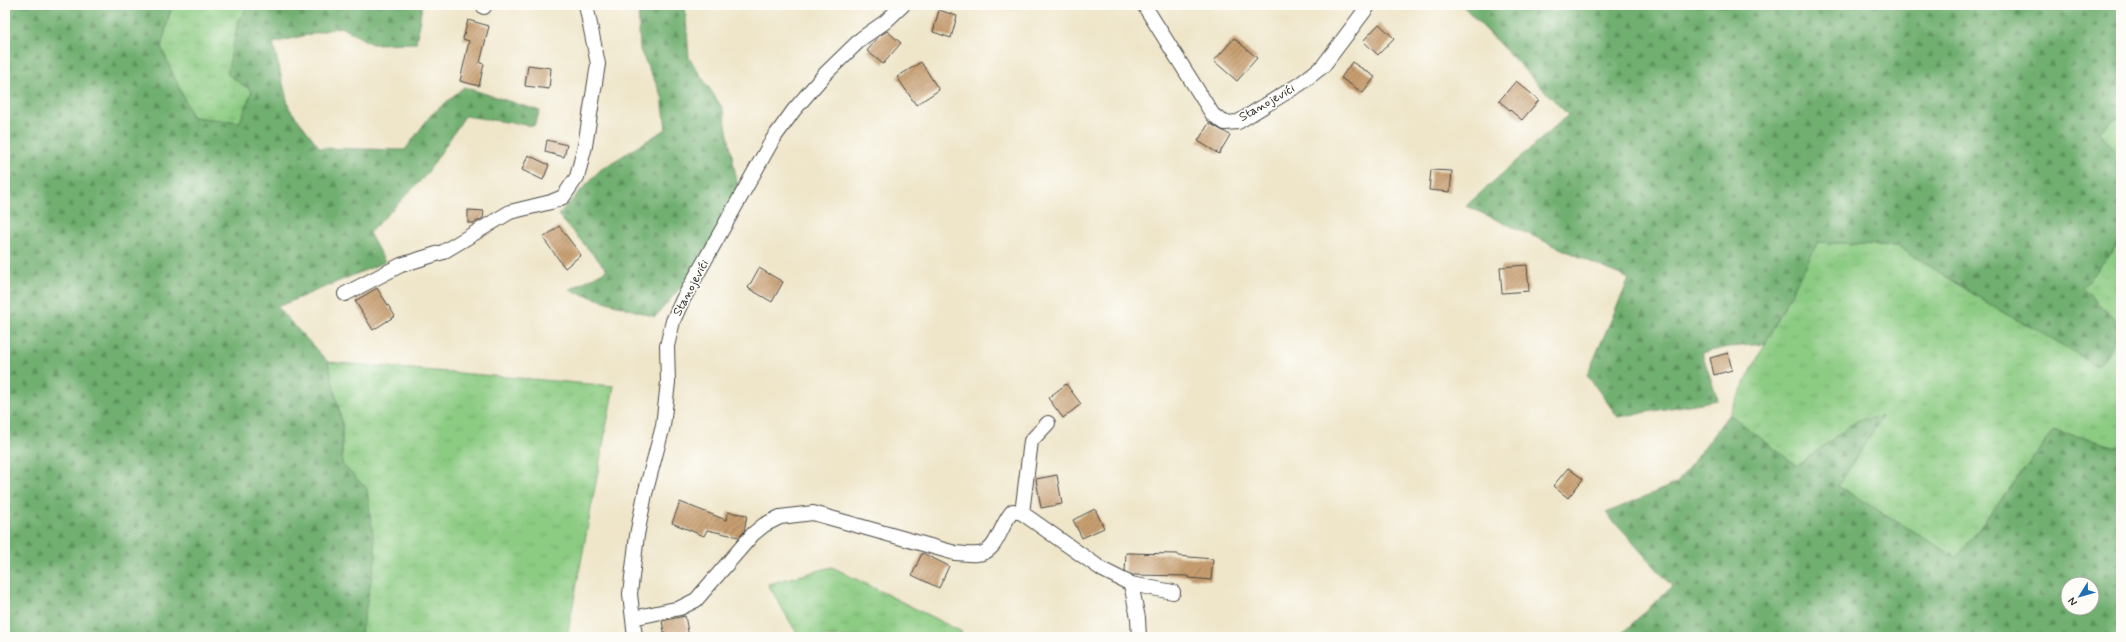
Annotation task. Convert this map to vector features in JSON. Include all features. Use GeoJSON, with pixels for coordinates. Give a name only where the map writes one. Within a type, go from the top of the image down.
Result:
{"type":"FeatureCollection","features":[{"type":"Feature","properties":{"kind":"street"},"geometry":{"type":"LineString","coordinates":[[345,294],[401,265],[443,252],[510,212],[551,202],[563,197],[577,177],[586,139],[598,64],[586,5]]}},
{"type":"Feature","properties":{"kind":"street","name":"Stanojevići"},"geometry":{"type":"LineString","coordinates":[[635,637],[630,594],[637,535],[645,494],[663,426],[668,382],[668,346],[673,321],[682,301],[777,133],[794,110],[826,74],[862,38],[885,22],[903,5]]}},
{"type":"Feature","properties":{"kind":"street","name":"Stanojevići"},"geometry":{"type":"LineString","coordinates":[[1144,5],[1213,115],[1225,123],[1238,122],[1300,84],[1323,66],[1369,5]]}},
{"type":"Feature","properties":{"kind":"street"},"geometry":{"type":"LineString","coordinates":[[1022,513],[1031,441],[1048,423]]}},
{"type":"Feature","properties":{"kind":"street"},"geometry":{"type":"LineString","coordinates":[[633,618],[680,608],[696,600],[753,534],[764,525],[780,517],[813,513],[955,553],[978,554],[989,550],[995,543],[1007,516],[1013,511],[1022,513],[1104,570],[1131,584],[1173,592]]}},
{"type":"Feature","properties":{"kind":"street"},"geometry":{"type":"LineString","coordinates":[[1131,584],[1138,618],[1139,637]]}},
{"type":"Feature","properties":{"kind":"green space"},"geometry":{"type":"Polygon","coordinates":[[[5,5],[172,5],[161,47],[192,117],[240,122],[252,91],[227,74],[238,22],[249,5],[422,5],[416,43],[372,44],[341,27],[273,43],[289,108],[320,148],[405,150],[430,116],[464,87],[540,111],[534,126],[465,116],[426,175],[369,233],[385,262],[277,307],[328,362],[342,423],[342,464],[367,489],[376,556],[360,637],[5,637],[5,5]]]}},
{"type":"Feature","properties":{"kind":"green space"},"geometry":{"type":"Polygon","coordinates":[[[172,5],[249,5],[238,22],[252,91],[240,122],[192,117],[161,47],[172,5]]]}},
{"type":"Feature","properties":{"kind":"green space"},"geometry":{"type":"Polygon","coordinates":[[[638,5],[685,5],[689,58],[723,109],[739,192],[695,271],[655,317],[569,290],[607,270],[558,215],[600,170],[666,129],[662,96],[640,50],[638,5]]]}},
{"type":"Feature","properties":{"kind":"green space"},"geometry":{"type":"Polygon","coordinates":[[[1462,5],[1887,5],[1894,9],[1896,5],[2121,5],[2121,115],[2099,131],[2121,159],[2121,240],[2082,288],[2121,326],[2110,351],[2097,366],[2034,328],[2005,314],[1898,246],[1818,242],[1765,344],[1729,347],[1702,353],[1718,400],[1618,417],[1587,375],[1629,279],[1466,206],[1568,115],[1462,5]]]}},
{"type":"Feature","properties":{"kind":"green space"},"geometry":{"type":"Polygon","coordinates":[[[2121,115],[2121,159],[2099,131],[2121,115]]]}},
{"type":"Feature","properties":{"kind":"green space"},"geometry":{"type":"Polygon","coordinates":[[[2121,240],[2121,326],[2082,288],[2121,240]]]}},
{"type":"Feature","properties":{"kind":"green space"},"geometry":{"type":"Polygon","coordinates":[[[1817,242],[1898,246],[2005,314],[2034,328],[2121,326],[2121,444],[2117,447],[2054,430],[1957,558],[1838,486],[1882,417],[1858,420],[1797,466],[1729,414],[1817,242]]]}},
{"type":"Feature","properties":{"kind":"green space"},"geometry":{"type":"Polygon","coordinates":[[[328,362],[614,386],[567,637],[360,637],[364,611],[367,489],[342,464],[342,423],[328,362]]]}},
{"type":"Feature","properties":{"kind":"green space"},"geometry":{"type":"Polygon","coordinates":[[[1729,414],[1797,466],[1858,420],[1882,417],[1838,486],[1957,558],[2054,430],[2117,447],[2121,444],[2121,637],[1618,637],[1672,586],[1606,513],[1677,483],[1729,414]]]}},
{"type":"Feature","properties":{"kind":"green space"},"geometry":{"type":"Polygon","coordinates":[[[832,567],[962,632],[959,637],[799,637],[768,584],[832,567]]]}},
{"type":"Feature","properties":{"kind":"building"},"geometry":{"type":"Polygon","coordinates":[[[939,10],[957,16],[951,38],[933,32],[939,10]]]}},
{"type":"Feature","properties":{"kind":"building"},"geometry":{"type":"Polygon","coordinates":[[[468,20],[489,26],[480,63],[484,64],[479,86],[460,81],[469,41],[463,39],[468,20]]]}},
{"type":"Feature","properties":{"kind":"building"},"geometry":{"type":"Polygon","coordinates":[[[1379,24],[1394,38],[1378,55],[1363,41],[1379,24]]]}},
{"type":"Feature","properties":{"kind":"building"},"geometry":{"type":"Polygon","coordinates":[[[887,31],[901,43],[883,64],[867,51],[879,36],[887,31]]]}},
{"type":"Feature","properties":{"kind":"building"},"geometry":{"type":"Polygon","coordinates":[[[1234,38],[1257,58],[1237,81],[1214,61],[1234,38]]]}},
{"type":"Feature","properties":{"kind":"building"},"geometry":{"type":"Polygon","coordinates":[[[921,62],[939,90],[916,105],[897,77],[921,62]]]}},
{"type":"Feature","properties":{"kind":"building"},"geometry":{"type":"Polygon","coordinates":[[[1352,62],[1375,77],[1363,93],[1341,78],[1352,62]]]}},
{"type":"Feature","properties":{"kind":"building"},"geometry":{"type":"Polygon","coordinates":[[[528,65],[551,68],[549,89],[525,86],[528,65]]]}},
{"type":"Feature","properties":{"kind":"building"},"geometry":{"type":"Polygon","coordinates":[[[1516,81],[1539,100],[1522,120],[1499,101],[1516,81]]]}},
{"type":"Feature","properties":{"kind":"building"},"geometry":{"type":"Polygon","coordinates":[[[1209,123],[1230,135],[1219,154],[1198,141],[1209,123]]]}},
{"type":"Feature","properties":{"kind":"building"},"geometry":{"type":"Polygon","coordinates":[[[547,140],[567,145],[564,157],[545,152],[547,140]]]}},
{"type":"Feature","properties":{"kind":"building"},"geometry":{"type":"Polygon","coordinates":[[[528,155],[549,165],[543,180],[522,170],[528,155]]]}},
{"type":"Feature","properties":{"kind":"building"},"geometry":{"type":"Polygon","coordinates":[[[1431,170],[1452,171],[1450,192],[1429,190],[1431,170]]]}},
{"type":"Feature","properties":{"kind":"building"},"geometry":{"type":"Polygon","coordinates":[[[468,210],[484,211],[483,218],[474,223],[468,223],[468,210]]]}},
{"type":"Feature","properties":{"kind":"building"},"geometry":{"type":"Polygon","coordinates":[[[559,226],[581,255],[565,268],[543,238],[559,226]]]}},
{"type":"Feature","properties":{"kind":"building"},"geometry":{"type":"Polygon","coordinates":[[[1527,265],[1529,291],[1502,293],[1500,267],[1527,265]]]}},
{"type":"Feature","properties":{"kind":"building"},"geometry":{"type":"Polygon","coordinates":[[[759,268],[783,282],[772,302],[748,288],[759,268]]]}},
{"type":"Feature","properties":{"kind":"building"},"geometry":{"type":"Polygon","coordinates":[[[377,288],[395,316],[373,330],[355,301],[377,288]]]}},
{"type":"Feature","properties":{"kind":"building"},"geometry":{"type":"Polygon","coordinates":[[[1728,353],[1732,370],[1714,375],[1710,358],[1728,353]]]}},
{"type":"Feature","properties":{"kind":"building"},"geometry":{"type":"Polygon","coordinates":[[[1066,384],[1081,404],[1063,418],[1048,398],[1066,384]]]}},
{"type":"Feature","properties":{"kind":"building"},"geometry":{"type":"Polygon","coordinates":[[[1568,468],[1583,479],[1568,498],[1553,486],[1568,468]]]}},
{"type":"Feature","properties":{"kind":"building"},"geometry":{"type":"Polygon","coordinates":[[[1057,475],[1062,504],[1041,508],[1036,479],[1057,475]]]}},
{"type":"Feature","properties":{"kind":"building"},"geometry":{"type":"Polygon","coordinates":[[[680,502],[726,520],[728,512],[747,515],[744,532],[739,537],[707,530],[704,536],[672,523],[680,502]]]}},
{"type":"Feature","properties":{"kind":"building"},"geometry":{"type":"Polygon","coordinates":[[[1095,509],[1104,528],[1082,538],[1073,520],[1095,509]]]}},
{"type":"Feature","properties":{"kind":"building"},"geometry":{"type":"Polygon","coordinates":[[[922,553],[949,566],[939,588],[912,575],[922,553]]]}},
{"type":"Feature","properties":{"kind":"building"},"geometry":{"type":"Polygon","coordinates":[[[1126,553],[1178,554],[1178,556],[1213,559],[1211,580],[1189,578],[1189,576],[1133,575],[1125,572],[1126,553]]]}},
{"type":"Feature","properties":{"kind":"building"},"geometry":{"type":"Polygon","coordinates":[[[685,616],[689,637],[665,637],[662,621],[685,616]]]}}]}
